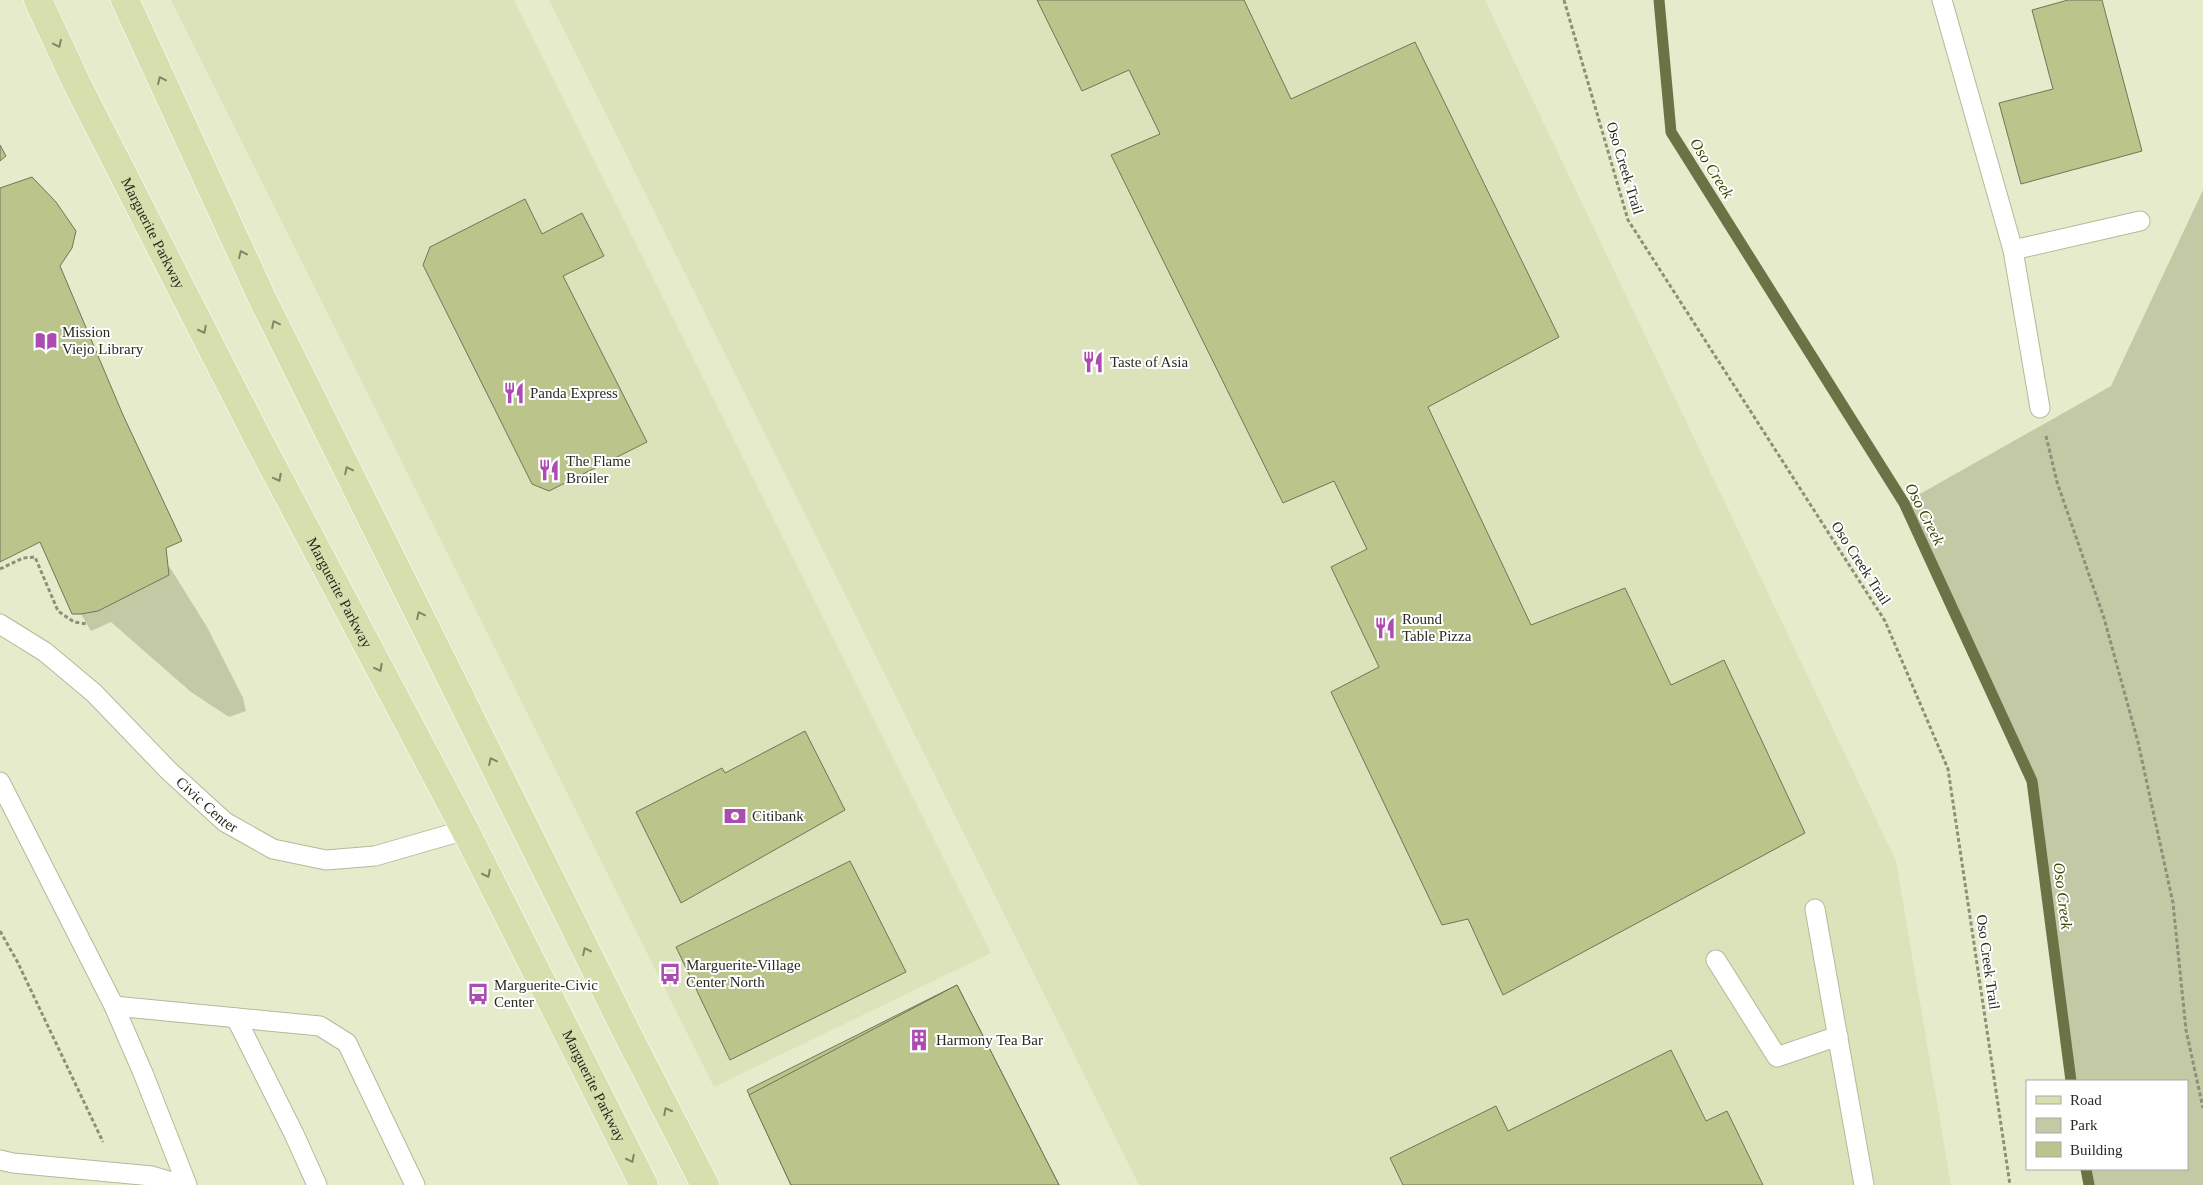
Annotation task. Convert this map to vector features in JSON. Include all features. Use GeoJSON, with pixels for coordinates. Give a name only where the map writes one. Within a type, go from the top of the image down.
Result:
{"type":"FeatureCollection","features":[{"type":"Feature","properties":{"kind":"main road","name":"Marguerite Parkway"},"geometry":{"type":"LineString","coordinates":[[38,0],[76,84],[256,435],[465,830],[644,1185]]}},
{"type":"Feature","properties":{"kind":"main road"},"geometry":{"type":"LineString","coordinates":[[124,0],[262,298],[631,1042],[705,1185]]}},
{"type":"Feature","properties":{"kind":"lane"},"geometry":{"type":"LineString","coordinates":[[1942,0],[2013,250],[2040,408]]}},
{"type":"Feature","properties":{"kind":"lane"},"geometry":{"type":"LineString","coordinates":[[2013,250],[2140,221]]}},
{"type":"Feature","properties":{"kind":"lane","name":"Civic Center"},"geometry":{"type":"LineString","coordinates":[[0,624],[45,652],[94,693],[169,771],[225,822],[273,849],[326,860],[374,856],[465,830]]}},
{"type":"Feature","properties":{"kind":"lane"},"geometry":{"type":"LineString","coordinates":[[0,782],[114,1006],[143,1073],[187,1185]]}},
{"type":"Feature","properties":{"kind":"lane"},"geometry":{"type":"LineString","coordinates":[[1815,909],[1864,1185]]}},
{"type":"Feature","properties":{"kind":"lane"},"geometry":{"type":"LineString","coordinates":[[1716,960],[1777,1057],[1838,1036]]}},
{"type":"Feature","properties":{"kind":"lane"},"geometry":{"type":"LineString","coordinates":[[114,1006],[320,1026],[347,1043],[415,1185]]}},
{"type":"Feature","properties":{"kind":"lane"},"geometry":{"type":"LineString","coordinates":[[236,1018],[294,1134],[317,1185]]}},
{"type":"Feature","properties":{"kind":"lane"},"geometry":{"type":"LineString","coordinates":[[0,1160],[13,1163],[152,1176],[182,1185]]}},
{"type":"Feature","properties":{"kind":"path","name":"Oso Creek Trail"},"geometry":{"type":"LineString","coordinates":[[1564,0],[1628,220],[1885,621],[1948,769],[2010,1185]]}},
{"type":"Feature","properties":{"kind":"path"},"geometry":{"type":"LineString","coordinates":[[2040,408],[2057,482],[2104,618],[2138,742],[2173,903],[2186,1030],[2203,1108]]}},
{"type":"Feature","properties":{"kind":"path"},"geometry":{"type":"LineString","coordinates":[[0,569],[23,558],[35,557],[58,611],[74,622],[87,624]]}},
{"type":"Feature","properties":{"kind":"path"},"geometry":{"type":"LineString","coordinates":[[0,931],[25,978],[117,1173]]}},
{"type":"Feature","properties":{"kind":"shaded area"},"geometry":{"type":"Polygon","coordinates":[[[171,0],[514,0],[991,953],[714,1087],[171,0]]]}},
{"type":"Feature","properties":{"kind":"shaded area"},"geometry":{"type":"Polygon","coordinates":[[[549,0],[1485,0],[1896,861],[1951,1185],[1139,1185],[549,0]]]}},
{"type":"Feature","properties":{"kind":"green space"},"geometry":{"type":"Polygon","coordinates":[[[2203,190],[2203,1185],[2089,1185],[2086,1170],[2188,1170],[2188,1080],[2071,1080],[2032,781],[1904,503],[2111,386],[2203,190]]]}},
{"type":"Feature","properties":{"kind":"green space"},"geometry":{"type":"Polygon","coordinates":[[[169,566],[207,627],[243,698],[246,711],[229,717],[191,692],[111,622],[91,631],[81,614],[98,611],[169,575],[169,566]]]}},
{"type":"Feature","properties":{"kind":"building"},"geometry":{"type":"Polygon","coordinates":[[[1037,0],[1244,0],[1291,99],[1415,42],[1559,337],[1428,407],[1531,625],[1625,588],[1671,685],[1724,660],[1805,833],[1503,995],[1468,919],[1442,925],[1331,692],[1379,667],[1331,567],[1367,549],[1334,481],[1283,503],[1111,155],[1160,134],[1129,70],[1082,91],[1037,0]]]}},
{"type":"Feature","properties":{"kind":"building"},"geometry":{"type":"Polygon","coordinates":[[[2068,0],[2102,0],[2142,151],[2021,184],[1999,103],[2053,89],[2032,10],[2068,0]]]}},
{"type":"Feature","properties":{"kind":"building"},"geometry":{"type":"Polygon","coordinates":[[[0,145],[6,156],[0,161],[0,145]]]}},
{"type":"Feature","properties":{"kind":"building","name":"Mission Viejo Library"},"geometry":{"type":"Polygon","coordinates":[[[32,177],[56,202],[76,231],[72,248],[60,266],[123,415],[182,541],[166,548],[169,575],[98,611],[81,614],[72,614],[40,542],[0,562],[0,188],[32,177]]]}},
{"type":"Feature","properties":{"kind":"building"},"geometry":{"type":"Polygon","coordinates":[[[525,199],[542,234],[582,213],[604,256],[563,276],[647,442],[549,491],[532,484],[423,265],[430,247],[525,199]]]}},
{"type":"Feature","properties":{"kind":"building"},"geometry":{"type":"Polygon","coordinates":[[[805,731],[845,810],[681,903],[636,812],[722,768],[725,773],[805,731]]]}},
{"type":"Feature","properties":{"kind":"building"},"geometry":{"type":"Polygon","coordinates":[[[850,861],[906,972],[730,1060],[676,947],[850,861]]]}},
{"type":"Feature","properties":{"kind":"building","name":"Harmony Tea Bar"},"geometry":{"type":"Polygon","coordinates":[[[957,985],[1059,1185],[791,1185],[747,1090],[957,985]]]}},
{"type":"Feature","properties":{"kind":"building","name":"Harmony Tea Bar"},"geometry":{"type":"Polygon","coordinates":[[[957,985],[1059,1185],[791,1185],[749,1095],[957,985]]]}},
{"type":"Feature","properties":{"kind":"building"},"geometry":{"type":"Polygon","coordinates":[[[1671,1050],[1706,1121],[1727,1111],[1763,1185],[1403,1185],[1390,1158],[1496,1106],[1508,1131],[1671,1050]]]}},
{"type":"Feature","properties":{"kind":"waterway","name":"Oso Creek"},"geometry":{"type":"LineString","coordinates":[[1659,0],[1671,132],[1904,503],[2032,781],[2071,1080]]}},
{"type":"Feature","properties":{"kind":"waterway","name":"Oso Creek"},"geometry":{"type":"LineString","coordinates":[[2086,1170],[2089,1185]]}},
{"type":"Feature","properties":{"kind":"place","name":"Mission Viejo Library"},"geometry":{"type":"Point","coordinates":[46,341]}},
{"type":"Feature","properties":{"kind":"place","name":"Taste of Asia"},"geometry":{"type":"Point","coordinates":[1093,362]}},
{"type":"Feature","properties":{"kind":"place","name":"Panda Express"},"geometry":{"type":"Point","coordinates":[514,393]}},
{"type":"Feature","properties":{"kind":"place","name":"The Flame Broiler"},"geometry":{"type":"Point","coordinates":[549,470]}},
{"type":"Feature","properties":{"kind":"place","name":"Round Table Pizza"},"geometry":{"type":"Point","coordinates":[1385,628]}},
{"type":"Feature","properties":{"kind":"place","name":"Citibank"},"geometry":{"type":"Point","coordinates":[735,816]}},
{"type":"Feature","properties":{"kind":"place","name":"Marguerite-Village Center North"},"geometry":{"type":"Point","coordinates":[670,974]}},
{"type":"Feature","properties":{"kind":"place","name":"Marguerite-Civic Center"},"geometry":{"type":"Point","coordinates":[478,994]}},
{"type":"Feature","properties":{"kind":"place","name":"Harmony Tea Bar"},"geometry":{"type":"Point","coordinates":[919,1040]}}]}
